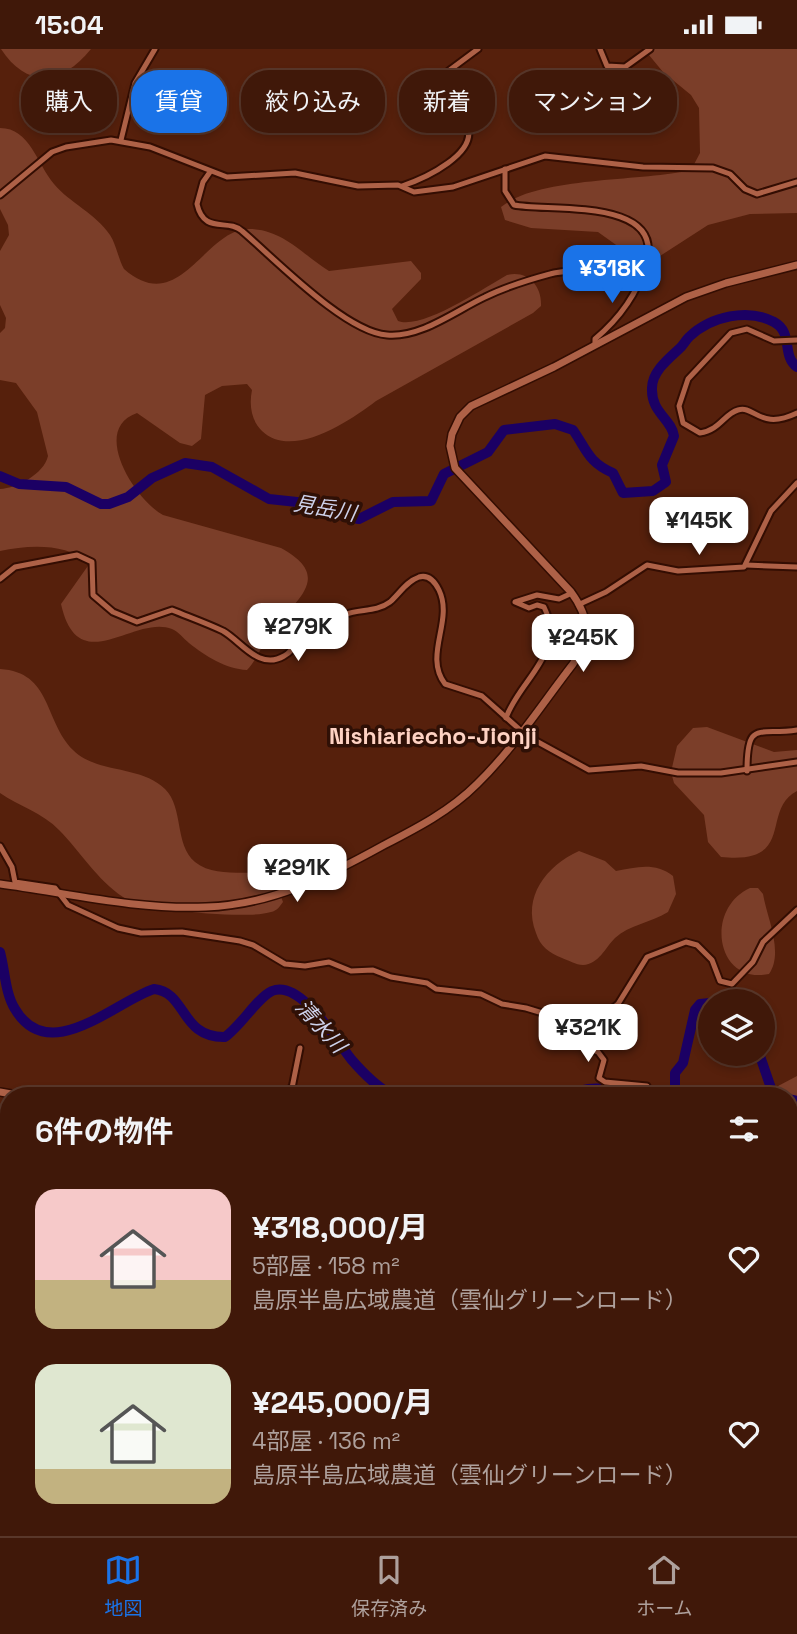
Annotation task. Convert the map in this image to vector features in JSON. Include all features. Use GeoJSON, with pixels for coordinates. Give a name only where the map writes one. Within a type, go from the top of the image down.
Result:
{"type":"FeatureCollection","features":[{"type":"Feature","properties":{"kind":"street"},"geometry":{"type":"LineString","coordinates":[[121,140],[135,83],[155,49]]}},
{"type":"Feature","properties":{"kind":"street"},"geometry":{"type":"LineString","coordinates":[[0,195],[52,152],[65,147],[121,140],[150,147],[210,172],[239,178],[295,173],[358,186],[402,186],[435,172],[464,148],[469,131],[466,122],[434,97],[426,74],[443,75],[478,49]]}},
{"type":"Feature","properties":{"kind":"street"},"geometry":{"type":"LineString","coordinates":[[600,49],[607,66],[625,67],[650,49]]}},
{"type":"Feature","properties":{"kind":"street"},"geometry":{"type":"LineString","coordinates":[[402,186],[414,192],[453,187],[553,156],[643,167],[713,168],[730,174],[746,189],[757,194],[797,182]]}},
{"type":"Feature","properties":{"kind":"street"},"geometry":{"type":"LineString","coordinates":[[505,169],[505,191],[514,205],[570,206],[625,219],[636,224],[646,235],[648,259],[626,310],[595,339],[595,345]]}},
{"type":"Feature","properties":{"kind":"street"},"geometry":{"type":"LineString","coordinates":[[210,172],[203,182],[197,204],[206,220],[219,227],[239,228],[328,306],[364,329],[385,335],[397,336],[424,328],[488,296],[556,272],[624,269],[648,259]]}},
{"type":"Feature","properties":{"kind":"street"},"geometry":{"type":"LineString","coordinates":[[0,884],[61,895],[206,908],[262,899],[302,888],[449,808],[479,783],[520,731],[582,651],[588,630],[580,604],[572,593],[461,476],[453,463],[450,440],[456,423],[465,411],[666,306],[704,289],[797,265]]}},
{"type":"Feature","properties":{"kind":"street"},"geometry":{"type":"LineString","coordinates":[[791,341],[774,341],[747,329],[731,333],[694,369],[682,392],[680,415],[688,429],[700,433],[716,428],[737,410],[743,409],[771,421],[797,413]]}},
{"type":"Feature","properties":{"kind":"street"},"geometry":{"type":"LineString","coordinates":[[746,565],[771,511],[797,483]]}},
{"type":"Feature","properties":{"kind":"street"},"geometry":{"type":"LineString","coordinates":[[0,579],[15,568],[77,555],[92,562],[93,595],[113,613],[137,622],[172,610],[225,632],[246,651],[271,660],[282,658],[293,650],[308,628],[327,625],[355,612],[380,608],[419,577],[427,576],[434,581],[441,594],[444,608],[436,657],[440,679],[445,684],[482,696],[520,731],[595,771],[641,766],[698,774],[747,771],[797,762]]}},
{"type":"Feature","properties":{"kind":"street"},"geometry":{"type":"LineString","coordinates":[[580,604],[614,587],[647,565],[678,571],[737,569],[746,565],[797,567]]}},
{"type":"Feature","properties":{"kind":"street"},"geometry":{"type":"LineString","coordinates":[[506,718],[535,674],[550,644],[552,623],[544,607],[537,605],[529,608],[515,602],[537,595],[559,599],[572,593]]}},
{"type":"Feature","properties":{"kind":"street"},"geometry":{"type":"LineString","coordinates":[[747,771],[746,747],[752,736],[766,730],[797,730]]}},
{"type":"Feature","properties":{"kind":"street"},"geometry":{"type":"LineString","coordinates":[[0,846],[12,867],[15,882],[55,888],[68,905],[118,928],[141,933],[182,932],[240,941],[253,945],[285,964],[305,966],[329,962],[351,971],[373,970],[391,977],[427,983],[436,989],[481,994],[502,1004],[526,1008],[582,1025],[593,1024],[618,1004]]}},
{"type":"Feature","properties":{"kind":"street"},"geometry":{"type":"LineString","coordinates":[[623,1087],[601,1080],[598,1075],[604,1060],[598,1052],[586,1048],[647,957],[686,942],[697,946],[712,960],[720,981],[732,985],[753,962],[763,942],[797,910]]}},
{"type":"Feature","properties":{"kind":"street"},"geometry":{"type":"LineString","coordinates":[[292,1087],[300,1048]]}},
{"type":"Feature","properties":{"kind":"shaded area"},"geometry":{"type":"Polygon","coordinates":[[[1,49],[91,49],[68,70],[21,70],[1,49]]]}},
{"type":"Feature","properties":{"kind":"shaded area"},"geometry":{"type":"Polygon","coordinates":[[[644,49],[797,49],[797,213],[750,214],[708,225],[660,256],[626,252],[598,232],[531,228],[505,220],[501,207],[518,197],[540,190],[591,181],[691,170],[700,153],[699,108],[691,95],[677,84],[677,70],[661,70],[644,49]]]}},
{"type":"Feature","properties":{"kind":"shaded area"},"geometry":{"type":"Polygon","coordinates":[[[0,128],[19,134],[26,140],[54,184],[104,227],[114,243],[124,269],[144,281],[161,283],[176,278],[218,242],[233,233],[249,229],[272,233],[282,238],[329,271],[411,261],[421,273],[421,279],[392,309],[398,321],[409,322],[437,314],[507,275],[527,277],[539,292],[541,306],[533,313],[376,401],[336,427],[304,440],[274,439],[262,431],[253,417],[252,390],[247,384],[222,386],[205,395],[201,439],[192,446],[180,443],[137,413],[123,421],[117,434],[117,448],[122,464],[130,480],[152,507],[163,515],[281,548],[297,559],[305,569],[308,578],[306,588],[270,634],[247,670],[216,661],[172,629],[157,627],[94,642],[80,638],[69,627],[61,604],[90,563],[70,552],[47,547],[0,551],[0,489],[29,479],[41,469],[48,456],[37,412],[16,383],[0,380],[0,333],[5,328],[6,318],[0,305],[0,251],[9,235],[8,225],[0,209],[0,128]]]}},
{"type":"Feature","properties":{"kind":"shaded area"},"geometry":{"type":"Polygon","coordinates":[[[0,669],[17,672],[38,688],[64,738],[83,758],[106,767],[144,776],[165,789],[175,806],[184,846],[195,862],[221,872],[268,874],[274,878],[283,902],[279,907],[259,914],[241,915],[172,910],[134,902],[123,897],[97,874],[53,824],[0,793],[0,669]]]}},
{"type":"Feature","properties":{"kind":"shaded area"},"geometry":{"type":"Polygon","coordinates":[[[707,727],[774,752],[797,750],[797,791],[786,800],[780,810],[769,845],[760,853],[745,857],[721,857],[708,842],[704,815],[674,783],[671,772],[677,746],[693,728],[707,727]]]}},
{"type":"Feature","properties":{"kind":"shaded area"},"geometry":{"type":"Polygon","coordinates":[[[579,851],[605,861],[616,871],[653,867],[666,872],[673,876],[676,894],[668,912],[621,934],[598,959],[583,965],[546,949],[538,938],[532,920],[532,907],[540,884],[556,865],[579,851]]]}},
{"type":"Feature","properties":{"kind":"shaded area"},"geometry":{"type":"Polygon","coordinates":[[[750,888],[758,888],[763,894],[773,935],[775,956],[769,974],[751,974],[737,968],[722,943],[726,912],[735,898],[750,888]]]}},
{"type":"Feature","properties":{"kind":"shaded area"},"geometry":{"type":"Polygon","coordinates":[[[797,1076],[797,1087],[776,1087],[797,1076]]]}},
{"type":"Feature","properties":{"kind":"waterway","name":"見岳川"},"geometry":{"type":"LineString","coordinates":[[0,476],[19,484],[66,487],[101,504],[109,504],[128,497],[152,478],[185,463],[212,467],[269,499],[325,505],[343,516],[359,519],[393,502],[431,501],[444,474],[488,452],[504,430],[555,424],[573,430],[593,460],[613,473],[623,493],[653,491],[666,482],[662,465],[674,436],[655,404],[653,382],[661,366],[689,337],[708,324],[730,316],[753,315],[764,318],[774,322],[784,332],[789,356],[797,367]]}},
{"type":"Feature","properties":{"kind":"waterway","name":"清水川"},"geometry":{"type":"LineString","coordinates":[[0,952],[7,989],[15,1009],[29,1025],[46,1032],[64,1031],[83,1025],[154,989],[173,998],[191,1023],[200,1030],[210,1035],[225,1037],[266,995],[272,991],[283,990],[295,994],[306,1003],[351,1059],[380,1087]]}},
{"type":"Feature","properties":{"kind":"waterway","name":"清水川"},"geometry":{"type":"LineString","coordinates":[[675,1087],[675,1073],[683,1063],[698,1006]]}},
{"type":"Feature","properties":{"kind":"waterway","name":"清水川"},"geometry":{"type":"LineString","coordinates":[[763,1066],[771,1087]]}},
{"type":"Feature","properties":{"kind":"district","name":"Nishiariecho-Jionji"},"geometry":{"type":"Point","coordinates":[433,736]}}]}
